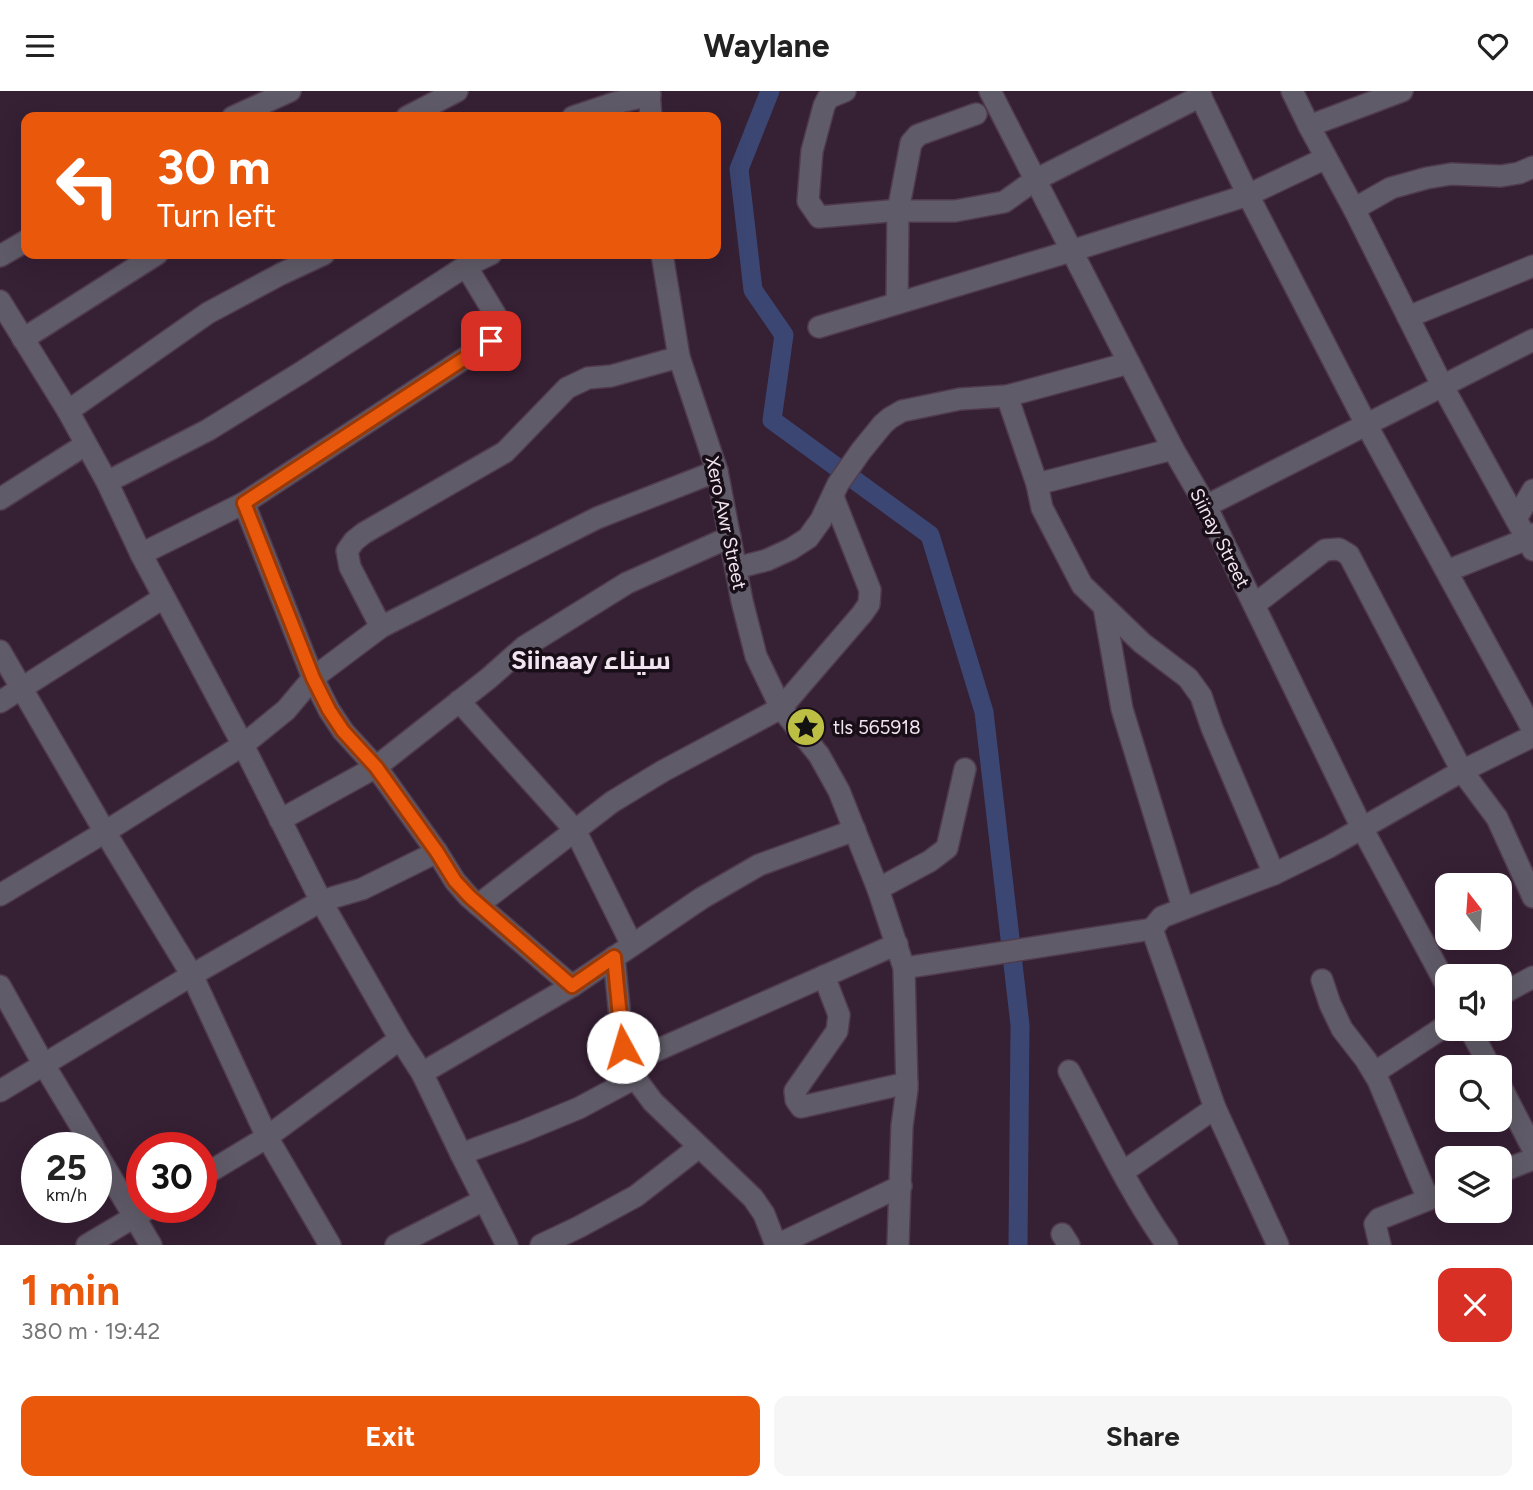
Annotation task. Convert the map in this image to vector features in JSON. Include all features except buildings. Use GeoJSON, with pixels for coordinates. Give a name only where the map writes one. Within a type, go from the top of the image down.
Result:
{"type":"FeatureCollection","features":[{"type":"Feature","properties":{"kind":"street"},"geometry":{"type":"LineString","coordinates":[[244,112],[290,91]]}},
{"type":"Feature","properties":{"kind":"street"},"geometry":{"type":"LineString","coordinates":[[417,112],[457,91]]}},
{"type":"Feature","properties":{"kind":"street"},"geometry":{"type":"LineString","coordinates":[[845,91],[828,98],[812,151],[808,201],[819,217],[898,211],[955,211],[1004,202],[1034,180],[1200,94],[1248,195],[1366,424],[1533,730]]}},
{"type":"Feature","properties":{"kind":"street","name":"Siinay Street"},"geometry":{"type":"LineString","coordinates":[[990,91],[1173,449],[1206,506],[1362,828],[1435,964]]}},
{"type":"Feature","properties":{"kind":"street"},"geometry":{"type":"LineString","coordinates":[[1292,91],[1442,385],[1516,519],[1531,541],[1447,571]]}},
{"type":"Feature","properties":{"kind":"street"},"geometry":{"type":"LineString","coordinates":[[1309,126],[1402,91]]}},
{"type":"Feature","properties":{"kind":"street"},"geometry":{"type":"LineString","coordinates":[[588,112],[649,93],[651,112]]}},
{"type":"Feature","properties":{"kind":"street"},"geometry":{"type":"LineString","coordinates":[[897,303],[898,211],[911,143],[918,135],[976,114]]}},
{"type":"Feature","properties":{"kind":"street"},"geometry":{"type":"LineString","coordinates":[[819,327],[1248,195],[1326,159]]}},
{"type":"Feature","properties":{"kind":"street"},"geometry":{"type":"LineString","coordinates":[[1354,209],[1391,188],[1427,178],[1451,174],[1502,176],[1533,167]]}},
{"type":"Feature","properties":{"kind":"street"},"geometry":{"type":"LineString","coordinates":[[0,256],[21,244]]}},
{"type":"Feature","properties":{"kind":"street"},"geometry":{"type":"LineString","coordinates":[[23,339],[149,259]]}},
{"type":"Feature","properties":{"kind":"street"},"geometry":{"type":"LineString","coordinates":[[68,411],[208,313],[313,259]]}},
{"type":"Feature","properties":{"kind":"street"},"geometry":{"type":"LineString","coordinates":[[107,482],[208,430],[481,259]]}},
{"type":"Feature","properties":{"kind":"street","name":"Xero Awr Street"},"geometry":{"type":"LineString","coordinates":[[663,259],[679,357],[717,471],[742,601],[756,656],[781,708],[819,755],[839,791],[878,889],[904,968],[907,1083],[902,1126],[898,1245]]}},
{"type":"Feature","properties":{"kind":"street"},"geometry":{"type":"LineString","coordinates":[[141,554],[244,503],[499,333],[501,324],[466,266]]}},
{"type":"Feature","properties":{"kind":"street"},"geometry":{"type":"LineString","coordinates":[[1408,317],[1533,266]]}},
{"type":"Feature","properties":{"kind":"street"},"geometry":{"type":"LineString","coordinates":[[0,301],[68,411],[107,482],[141,554],[243,745],[321,901],[422,1073],[508,1245]]}},
{"type":"Feature","properties":{"kind":"street"},"geometry":{"type":"LineString","coordinates":[[1206,506],[1533,340]]}},
{"type":"Feature","properties":{"kind":"street"},"geometry":{"type":"LineString","coordinates":[[381,627],[350,567],[347,551],[354,541],[505,452],[567,388],[588,378],[611,376],[679,357]]}},
{"type":"Feature","properties":{"kind":"street"},"geometry":{"type":"LineString","coordinates":[[736,568],[767,560],[808,538],[862,451],[883,424],[902,411],[960,399],[1007,396],[1129,363]]}},
{"type":"Feature","properties":{"kind":"street"},"geometry":{"type":"LineString","coordinates":[[1007,396],[1037,484],[1042,508],[1082,585],[1142,643],[1188,678],[1201,697],[1274,874]]}},
{"type":"Feature","properties":{"kind":"street"},"geometry":{"type":"LineString","coordinates":[[0,499],[85,445]]}},
{"type":"Feature","properties":{"kind":"street"},"geometry":{"type":"LineString","coordinates":[[1037,484],[1173,449]]}},
{"type":"Feature","properties":{"kind":"street"},"geometry":{"type":"LineString","coordinates":[[0,895],[243,745],[286,710],[313,678],[381,627],[597,518],[717,471]]}},
{"type":"Feature","properties":{"kind":"street"},"geometry":{"type":"LineString","coordinates":[[1516,519],[1533,490]]}},
{"type":"Feature","properties":{"kind":"street"},"geometry":{"type":"LineString","coordinates":[[478,905],[612,802],[663,771],[781,708],[869,604],[870,590],[835,491]]}},
{"type":"Feature","properties":{"kind":"street"},"geometry":{"type":"LineString","coordinates":[[244,503],[313,678],[343,731],[376,767],[455,881],[478,905],[572,986]]}},
{"type":"Feature","properties":{"kind":"street"},"geometry":{"type":"LineString","coordinates":[[280,820],[376,767],[524,647],[627,583],[730,537]]}},
{"type":"Feature","properties":{"kind":"street"},"geometry":{"type":"LineString","coordinates":[[1254,605],[1325,550],[1339,549],[1349,555],[1461,771],[1497,818],[1533,897]]}},
{"type":"Feature","properties":{"kind":"street"},"geometry":{"type":"LineString","coordinates":[[0,702],[163,597]]}},
{"type":"Feature","properties":{"kind":"street"},"geometry":{"type":"LineString","coordinates":[[1104,607],[1122,709],[1184,908]]}},
{"type":"Feature","properties":{"kind":"street"},"geometry":{"type":"LineString","coordinates":[[0,651],[192,975],[267,1137],[330,1245]]}},
{"type":"Feature","properties":{"kind":"street"},"geometry":{"type":"LineString","coordinates":[[459,701],[575,830],[623,951],[623,1047],[631,1070],[653,1102],[754,1198],[777,1245],[901,1186]]}},
{"type":"Feature","properties":{"kind":"street"},"geometry":{"type":"LineString","coordinates":[[904,968],[1152,929],[1162,917],[1274,874],[1329,847],[1461,771],[1533,736]]}},
{"type":"Feature","properties":{"kind":"street"},"geometry":{"type":"LineString","coordinates":[[878,889],[930,861],[947,848],[965,769]]}},
{"type":"Feature","properties":{"kind":"street"},"geometry":{"type":"LineString","coordinates":[[422,1073],[572,986],[702,898],[759,865],[855,830]]}},
{"type":"Feature","properties":{"kind":"street"},"geometry":{"type":"LineString","coordinates":[[0,1091],[321,901],[362,889],[437,852]]}},
{"type":"Feature","properties":{"kind":"street"},"geometry":{"type":"LineString","coordinates":[[1152,929],[1215,1108],[1278,1245]]}},
{"type":"Feature","properties":{"kind":"street"},"geometry":{"type":"LineString","coordinates":[[461,1154],[579,1108],[631,1070],[824,976],[897,944]]}},
{"type":"Feature","properties":{"kind":"street"},"geometry":{"type":"LineString","coordinates":[[824,976],[839,1015],[837,1031],[795,1091],[796,1100],[801,1107],[907,1083]]}},
{"type":"Feature","properties":{"kind":"street"},"geometry":{"type":"LineString","coordinates":[[1512,988],[1533,977]]}},
{"type":"Feature","properties":{"kind":"street"},"geometry":{"type":"LineString","coordinates":[[1322,980],[1342,1029],[1374,1073],[1435,1190]]}},
{"type":"Feature","properties":{"kind":"street"},"geometry":{"type":"LineString","coordinates":[[0,986],[84,1132]]}},
{"type":"Feature","properties":{"kind":"street"},"geometry":{"type":"LineString","coordinates":[[1374,1073],[1435,1033]]}},
{"type":"Feature","properties":{"kind":"street"},"geometry":{"type":"LineString","coordinates":[[217,1167],[267,1137],[400,1039]]}},
{"type":"Feature","properties":{"kind":"street"},"geometry":{"type":"LineString","coordinates":[[1069,1071],[1123,1172],[1167,1245]]}},
{"type":"Feature","properties":{"kind":"street"},"geometry":{"type":"LineString","coordinates":[[1123,1172],[1215,1108]]}},
{"type":"Feature","properties":{"kind":"street"},"geometry":{"type":"LineString","coordinates":[[1512,1108],[1533,1149]]}},
{"type":"Feature","properties":{"kind":"street"},"geometry":{"type":"LineString","coordinates":[[541,1245],[636,1196],[699,1147]]}},
{"type":"Feature","properties":{"kind":"street"},"geometry":{"type":"LineString","coordinates":[[1512,1167],[1533,1159]]}},
{"type":"Feature","properties":{"kind":"street"},"geometry":{"type":"LineString","coordinates":[[112,1172],[126,1190]]}},
{"type":"Feature","properties":{"kind":"street"},"geometry":{"type":"LineString","coordinates":[[1380,1245],[1375,1224],[1379,1219],[1435,1197]]}},
{"type":"Feature","properties":{"kind":"street"},"geometry":{"type":"LineString","coordinates":[[396,1245],[484,1200]]}},
{"type":"Feature","properties":{"kind":"street"},"geometry":{"type":"LineString","coordinates":[[87,1245],[126,1222]]}},
{"type":"Feature","properties":{"kind":"street"},"geometry":{"type":"LineString","coordinates":[[146,1223],[151,1245]]}},
{"type":"Feature","properties":{"kind":"waterway"},"geometry":{"type":"LineString","coordinates":[[770,91],[739,169],[753,290],[784,335],[772,420],[930,535],[984,712],[1020,1025],[1018,1245]]}},
{"type":"Feature","properties":{"kind":"place","name":"tls 565918"},"geometry":{"type":"Point","coordinates":[806,727]}},
{"type":"Feature","properties":{"kind":"district","name":"Siinaay سيناء"},"geometry":{"type":"Point","coordinates":[591,660]}},
{"type":"Feature","properties":{"kind":"route"},"geometry":{"type":"LineString","coordinates":[[491,341],[244,503],[313,678],[343,731],[376,767],[455,881],[572,986],[614,957],[623,1047]]}}]}
